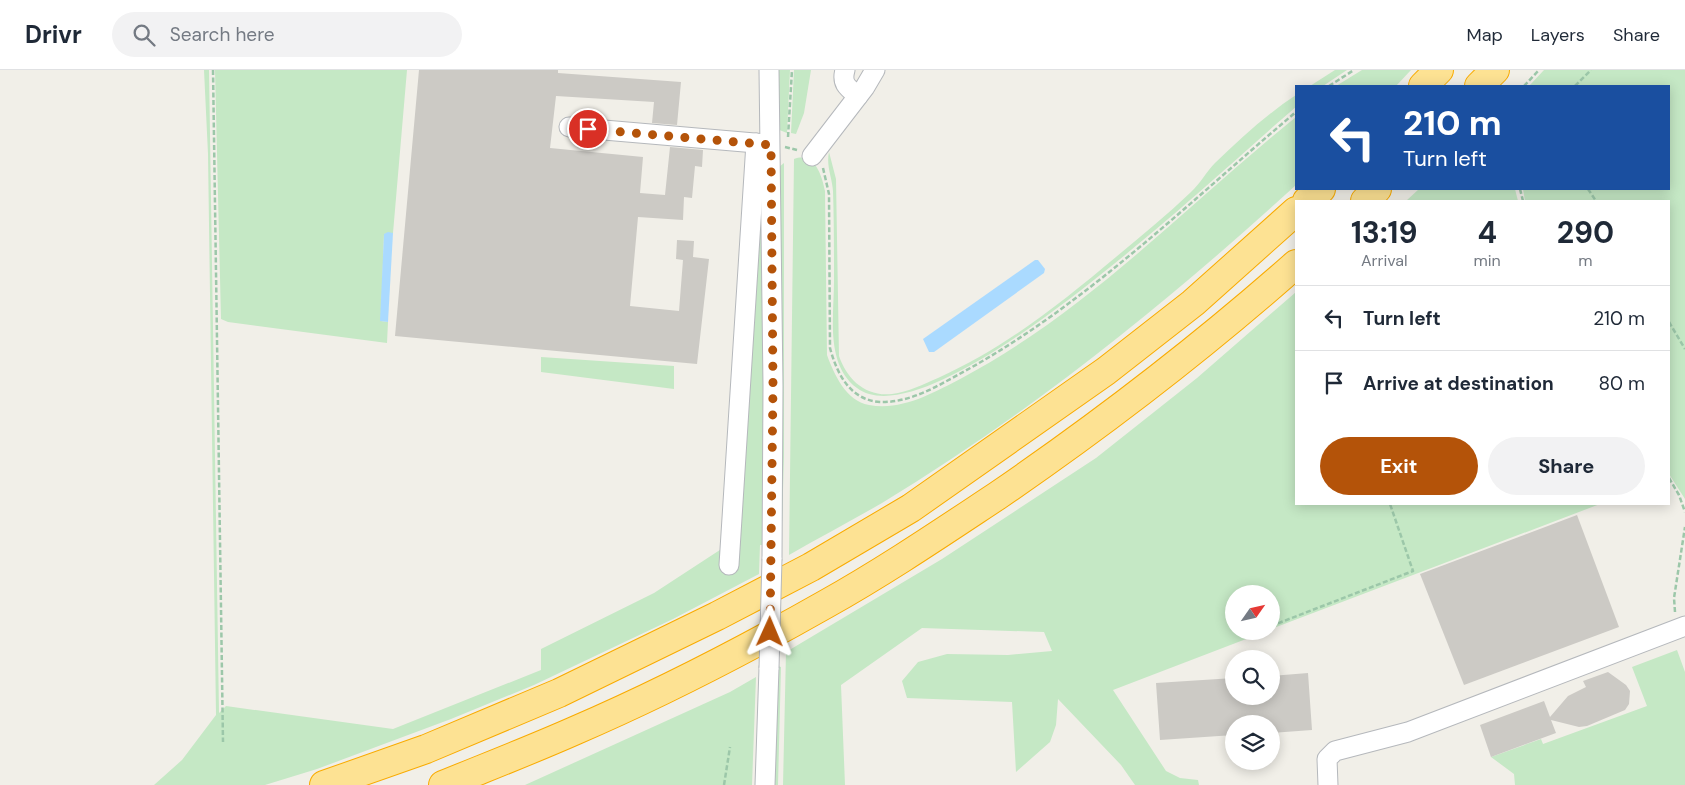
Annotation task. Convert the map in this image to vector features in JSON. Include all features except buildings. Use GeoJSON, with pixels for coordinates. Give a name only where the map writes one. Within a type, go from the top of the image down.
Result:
{"type":"FeatureCollection","features":[{"type":"Feature","properties":{"kind":"highway"},"geometry":{"type":"LineString","coordinates":[[1424,85],[1439,70]]}},
{"type":"Feature","properties":{"kind":"highway"},"geometry":{"type":"LineString","coordinates":[[1480,85],[1495,70]]}},
{"type":"Feature","properties":{"kind":"highway"},"geometry":{"type":"LineString","coordinates":[[1308,200],[1320,190]]}},
{"type":"Feature","properties":{"kind":"highway"},"geometry":{"type":"LineString","coordinates":[[1366,200],[1376,190]]}},
{"type":"Feature","properties":{"kind":"highway"},"geometry":{"type":"LineString","coordinates":[[324,785],[426,749],[559,693],[726,612],[811,567],[911,508],[1050,411],[1157,332],[1193,303],[1295,212]]}},
{"type":"Feature","properties":{"kind":"highway"},"geometry":{"type":"LineString","coordinates":[[443,785],[575,731],[679,682],[827,604],[891,565],[1075,443],[1220,331],[1295,265]]}},
{"type":"Feature","properties":{"kind":"street"},"geometry":{"type":"LineString","coordinates":[[765,785],[772,559],[772,145],[769,70]]}},
{"type":"Feature","properties":{"kind":"street"},"geometry":{"type":"LineString","coordinates":[[845,70],[842,78],[844,84],[858,96]]}},
{"type":"Feature","properties":{"kind":"street"},"geometry":{"type":"LineString","coordinates":[[812,156],[858,96],[875,70]]}},
{"type":"Feature","properties":{"kind":"street"},"geometry":{"type":"LineString","coordinates":[[569,127],[772,145]]}},
{"type":"Feature","properties":{"kind":"street"},"geometry":{"type":"LineString","coordinates":[[729,565],[772,145]]}},
{"type":"Feature","properties":{"kind":"street"},"geometry":{"type":"LineString","coordinates":[[1328,785],[1327,759],[1335,751],[1408,732],[1682,628]]}},
{"type":"Feature","properties":{"kind":"path"},"geometry":{"type":"LineString","coordinates":[[213,70],[223,742]]}},
{"type":"Feature","properties":{"kind":"path"},"geometry":{"type":"LineString","coordinates":[[792,70],[772,145],[812,156],[822,164],[830,194],[830,348],[835,367],[846,385],[860,396],[879,402],[906,399],[941,384],[1022,338],[1103,278],[1295,113]]}},
{"type":"Feature","properties":{"kind":"path"},"geometry":{"type":"LineString","coordinates":[[1331,85],[1354,70]]}},
{"type":"Feature","properties":{"kind":"path"},"geometry":{"type":"LineString","coordinates":[[1525,85],[1539,70]]}},
{"type":"Feature","properties":{"kind":"path"},"geometry":{"type":"LineString","coordinates":[[1576,85],[1591,70]]}},
{"type":"Feature","properties":{"kind":"path"},"geometry":{"type":"LineString","coordinates":[[1670,324],[1685,349]]}},
{"type":"Feature","properties":{"kind":"path"},"geometry":{"type":"LineString","coordinates":[[1670,480],[1679,495],[1685,512]]}},
{"type":"Feature","properties":{"kind":"path"},"geometry":{"type":"LineString","coordinates":[[1280,623],[1413,571],[1390,505]]}},
{"type":"Feature","properties":{"kind":"path"},"geometry":{"type":"LineString","coordinates":[[1682,628],[1674,608],[1674,598],[1685,526]]}},
{"type":"Feature","properties":{"kind":"path"},"geometry":{"type":"LineString","coordinates":[[724,785],[730,747]]}},
{"type":"Feature","properties":{"kind":"green space"},"geometry":{"type":"Polygon","coordinates":[[[204,70],[209,70],[219,713],[226,706],[393,729],[541,670],[541,649],[654,593],[726,546],[761,158],[765,361],[764,545],[760,545],[759,574],[673,619],[534,685],[451,719],[317,769],[265,785],[154,785],[182,760],[216,715],[208,154],[204,70]]]}},
{"type":"Feature","properties":{"kind":"green space"},"geometry":{"type":"Polygon","coordinates":[[[215,70],[407,70],[393,233],[384,234],[381,321],[388,322],[387,343],[228,322],[221,319],[215,70]]]}},
{"type":"Feature","properties":{"kind":"green space"},"geometry":{"type":"Polygon","coordinates":[[[776,70],[790,70],[787,133],[777,129],[776,70]]]}},
{"type":"Feature","properties":{"kind":"green space"},"geometry":{"type":"Polygon","coordinates":[[[794,70],[811,70],[804,113],[796,134],[791,133],[794,70]]]}},
{"type":"Feature","properties":{"kind":"green space"},"geometry":{"type":"Polygon","coordinates":[[[1335,70],[1347,70],[1324,85],[1312,85],[1335,70]]]}},
{"type":"Feature","properties":{"kind":"green space"},"geometry":{"type":"Polygon","coordinates":[[[1362,70],[1411,70],[1397,85],[1338,85],[1362,70]]]}},
{"type":"Feature","properties":{"kind":"green space"},"geometry":{"type":"Polygon","coordinates":[[[1544,70],[1685,70],[1685,499],[1670,476],[1670,200],[1525,200],[1523,190],[1670,190],[1670,85],[1530,85],[1544,70]]]}},
{"type":"Feature","properties":{"kind":"green space"},"geometry":{"type":"Polygon","coordinates":[[[1295,96],[1295,108],[1150,235],[1082,290],[1013,339],[949,376],[918,387],[986,353],[1032,324],[1053,308],[1163,217],[1194,189],[1234,145],[1295,96]]]}},
{"type":"Feature","properties":{"kind":"green space"},"geometry":{"type":"Polygon","coordinates":[[[1295,118],[1295,186],[1248,229],[1097,354],[992,432],[882,503],[789,555],[794,159],[801,157],[816,166],[825,191],[827,355],[837,378],[847,392],[861,402],[881,406],[905,403],[940,389],[1008,351],[1052,321],[1135,256],[1295,118]]]}},
{"type":"Feature","properties":{"kind":"green space"},"geometry":{"type":"Polygon","coordinates":[[[829,152],[836,179],[839,356],[852,379],[866,390],[857,388],[847,378],[840,366],[836,353],[833,324],[833,191],[829,167],[829,152]]]}},
{"type":"Feature","properties":{"kind":"green space"},"geometry":{"type":"Polygon","coordinates":[[[784,163],[784,456],[781,557],[779,167],[784,163]]]}},
{"type":"Feature","properties":{"kind":"green space"},"geometry":{"type":"Polygon","coordinates":[[[1418,190],[1515,190],[1518,200],[1407,200],[1418,190]]]}},
{"type":"Feature","properties":{"kind":"green space"},"geometry":{"type":"Polygon","coordinates":[[[1295,293],[1295,505],[1597,505],[1280,626],[1280,585],[1225,585],[1225,640],[1244,640],[1113,690],[1166,771],[1180,778],[1198,780],[1199,785],[1135,785],[1121,765],[1058,699],[1056,725],[1050,742],[1016,772],[1012,702],[907,698],[902,681],[918,662],[947,654],[1008,655],[1052,651],[1044,632],[922,628],[841,685],[845,785],[783,785],[786,652],[942,559],[1096,458],[1197,378],[1295,293]]]}},
{"type":"Feature","properties":{"kind":"green space"},"geometry":{"type":"Polygon","coordinates":[[[541,357],[674,366],[674,389],[541,372],[541,357]]]}},
{"type":"Feature","properties":{"kind":"green space"},"geometry":{"type":"Polygon","coordinates":[[[866,390],[890,394],[873,393],[866,390]]]}},
{"type":"Feature","properties":{"kind":"green space"},"geometry":{"type":"Polygon","coordinates":[[[1677,650],[1685,672],[1685,785],[1515,785],[1514,774],[1491,757],[1541,739],[1543,744],[1647,706],[1632,667],[1677,650]]]}},
{"type":"Feature","properties":{"kind":"green space"},"geometry":{"type":"Polygon","coordinates":[[[777,666],[781,667],[778,785],[773,785],[777,666]]]}},
{"type":"Feature","properties":{"kind":"green space"},"geometry":{"type":"Polygon","coordinates":[[[756,677],[752,785],[525,785],[730,692],[756,677]]]}},
{"type":"Feature","properties":{"kind":"water"},"geometry":{"type":"Polygon","coordinates":[[[388,232],[393,233],[388,322],[380,321],[384,234],[388,232]]]}},
{"type":"Feature","properties":{"kind":"water"},"geometry":{"type":"Polygon","coordinates":[[[1035,260],[1038,260],[1045,269],[1044,273],[934,352],[929,352],[923,339],[1035,260]]]}},
{"type":"Feature","properties":{"kind":"route"},"geometry":{"type":"LineString","coordinates":[[588,129],[771,145],[773,386],[770,632]]}}]}
